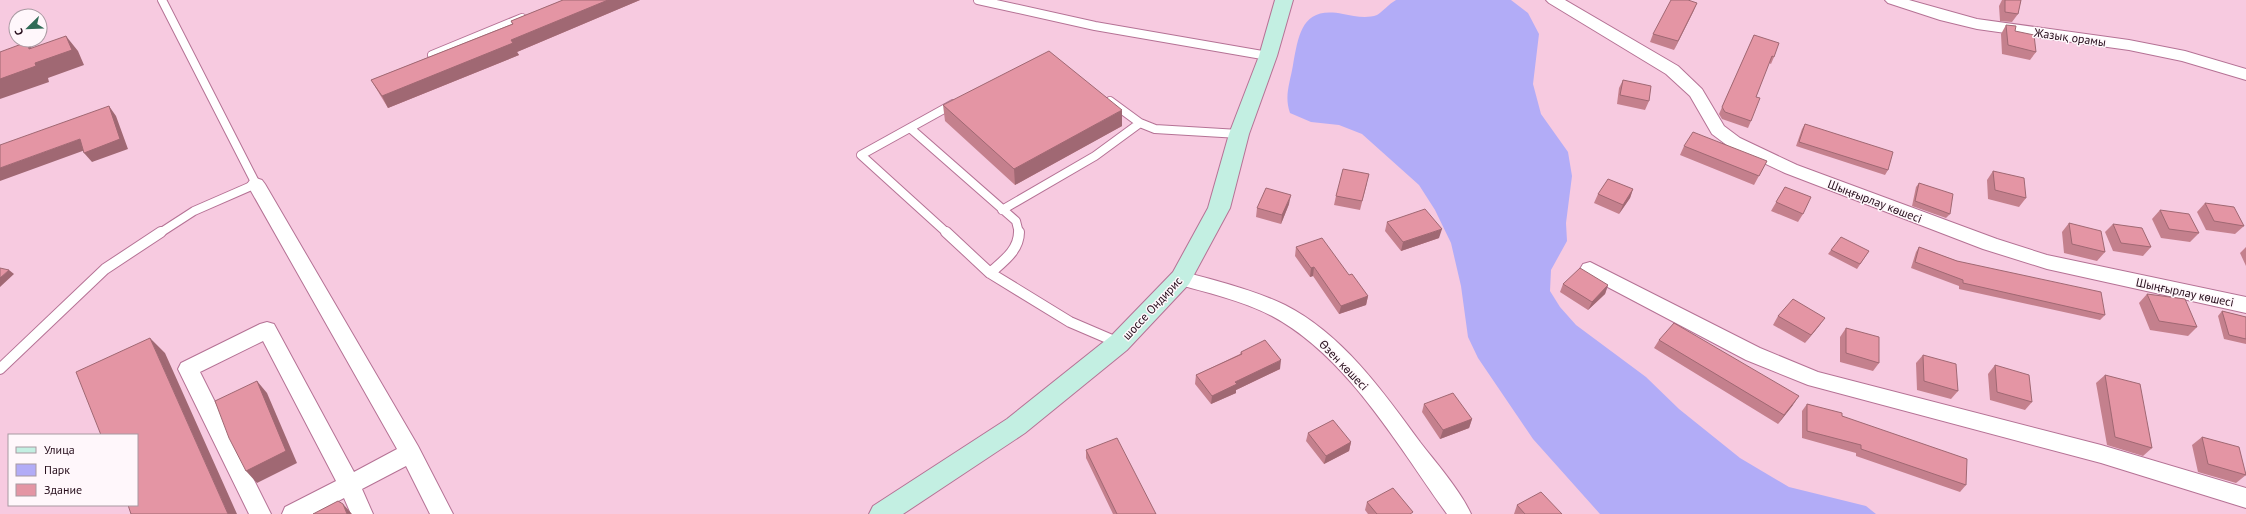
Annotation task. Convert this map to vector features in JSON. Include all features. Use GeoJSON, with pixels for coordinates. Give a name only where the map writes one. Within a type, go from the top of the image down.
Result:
{"type":"FeatureCollection","features":[{"type":"Feature","properties":{"kind":"main road","name":"шоссе Ондирис"},"geometry":{"type":"LineString","coordinates":[[882,514],[1016,426],[1119,343],[1181,278],[1218,208],[1239,134],[1268,56],[1284,0]]}},
{"type":"Feature","properties":{"kind":"street","name":"Шыңғырлау көшесі"},"geometry":{"type":"LineString","coordinates":[[1554,0],[1672,70],[1696,93],[1718,130],[1734,142],[1791,169],[1960,234],[2055,264],[2246,305]]}},
{"type":"Feature","properties":{"kind":"street","name":"Жазық орамы"},"geometry":{"type":"LineString","coordinates":[[1893,0],[1946,17],[1977,24],[2129,45],[2185,56],[2246,75]]}},
{"type":"Feature","properties":{"kind":"street"},"geometry":{"type":"LineString","coordinates":[[256,184],[410,453],[442,514]]}},
{"type":"Feature","properties":{"kind":"street"},"geometry":{"type":"LineString","coordinates":[[1590,269],[1648,301],[1753,354],[1815,379],[2101,454],[2246,498]]}},
{"type":"Feature","properties":{"kind":"street","name":"Өзен көшесі"},"geometry":{"type":"LineString","coordinates":[[1181,278],[1253,300],[1280,311],[1310,330],[1367,388],[1460,514]]}},
{"type":"Feature","properties":{"kind":"street"},"geometry":{"type":"LineString","coordinates":[[260,514],[188,369],[267,330],[349,484],[362,514]]}},
{"type":"Feature","properties":{"kind":"street"},"geometry":{"type":"LineString","coordinates":[[293,514],[410,453]]}},
{"type":"Feature","properties":{"kind":"lane"},"geometry":{"type":"LineString","coordinates":[[0,368],[105,269],[194,211],[256,184],[162,0]]}},
{"type":"Feature","properties":{"kind":"lane"},"geometry":{"type":"LineString","coordinates":[[978,0],[1095,26],[1268,56]]}},
{"type":"Feature","properties":{"kind":"lane"},"geometry":{"type":"LineString","coordinates":[[432,55],[530,14]]}},
{"type":"Feature","properties":{"kind":"lane"},"geometry":{"type":"LineString","coordinates":[[1104,95],[1140,123],[1162,130],[1239,134]]}},
{"type":"Feature","properties":{"kind":"lane"},"geometry":{"type":"LineString","coordinates":[[963,99],[861,155],[990,273],[1070,322],[1119,343]]}},
{"type":"Feature","properties":{"kind":"lane"},"geometry":{"type":"LineString","coordinates":[[1002,210],[1095,156],[1140,123]]}},
{"type":"Feature","properties":{"kind":"lane"},"geometry":{"type":"LineString","coordinates":[[910,128],[1016,221],[1020,232],[1018,245],[990,273]]}},
{"type":"Feature","properties":{"kind":"green space"},"geometry":{"type":"Polygon","coordinates":[[[1396,0],[1511,0],[1528,13],[1539,34],[1533,84],[1541,114],[1568,152],[1572,176],[1566,223],[1567,241],[1551,270],[1550,291],[1560,307],[1576,325],[1646,377],[1679,409],[1740,458],[1789,487],[1866,506],[1876,514],[1600,514],[1533,439],[1478,358],[1468,337],[1461,286],[1451,243],[1435,210],[1419,185],[1362,134],[1339,125],[1311,122],[1290,113],[1288,107],[1289,84],[1295,53],[1305,24],[1311,18],[1319,14],[1343,14],[1360,17],[1377,15],[1396,0]]]}},
{"type":"Feature","properties":{"kind":"building"},"geometry":{"type":"Polygon","coordinates":[[[563,0],[608,0],[511,40],[513,43],[382,96],[371,80],[513,24],[511,21],[563,0]]]}},
{"type":"Feature","properties":{"kind":"building"},"geometry":{"type":"Polygon","coordinates":[[[1671,0],[1688,0],[1697,3],[1678,41],[1653,34],[1671,0]]]}},
{"type":"Feature","properties":{"kind":"building"},"geometry":{"type":"Polygon","coordinates":[[[2005,0],[2021,0],[2018,14],[2005,12],[2005,0]]]}},
{"type":"Feature","properties":{"kind":"building"},"geometry":{"type":"Polygon","coordinates":[[[2006,25],[2016,26],[2015,31],[2034,35],[2036,52],[2008,45],[2006,25]]]}},
{"type":"Feature","properties":{"kind":"building"},"geometry":{"type":"Polygon","coordinates":[[[1754,35],[1779,43],[1774,57],[1772,56],[1756,97],[1760,98],[1751,121],[1725,112],[1722,107],[1754,35]]]}},
{"type":"Feature","properties":{"kind":"building"},"geometry":{"type":"Polygon","coordinates":[[[66,36],[72,50],[35,63],[36,66],[0,79],[0,52],[11,48],[48,48],[48,42],[66,36]]]}},
{"type":"Feature","properties":{"kind":"building"},"geometry":{"type":"Polygon","coordinates":[[[1049,51],[1122,110],[1014,169],[943,105],[1049,51]]]}},
{"type":"Feature","properties":{"kind":"building"},"geometry":{"type":"Polygon","coordinates":[[[1623,80],[1651,86],[1649,101],[1620,95],[1623,80]]]}},
{"type":"Feature","properties":{"kind":"building"},"geometry":{"type":"Polygon","coordinates":[[[109,106],[120,139],[84,153],[80,139],[0,168],[0,145],[109,106]]]}},
{"type":"Feature","properties":{"kind":"building"},"geometry":{"type":"Polygon","coordinates":[[[1805,124],[1893,152],[1888,170],[1799,142],[1805,124]]]}},
{"type":"Feature","properties":{"kind":"building"},"geometry":{"type":"Polygon","coordinates":[[[1693,132],[1767,161],[1759,176],[1684,146],[1693,132]]]}},
{"type":"Feature","properties":{"kind":"building"},"geometry":{"type":"Polygon","coordinates":[[[1343,169],[1369,174],[1362,201],[1336,196],[1343,169]]]}},
{"type":"Feature","properties":{"kind":"building"},"geometry":{"type":"Polygon","coordinates":[[[1993,171],[2024,178],[2026,198],[1995,190],[1993,171]]]}},
{"type":"Feature","properties":{"kind":"building"},"geometry":{"type":"Polygon","coordinates":[[[1608,179],[1633,189],[1623,205],[1598,194],[1608,179]]]}},
{"type":"Feature","properties":{"kind":"building"},"geometry":{"type":"Polygon","coordinates":[[[1919,183],[1953,194],[1950,214],[1915,201],[1919,183]]]}},
{"type":"Feature","properties":{"kind":"building"},"geometry":{"type":"Polygon","coordinates":[[[1785,187],[1811,197],[1803,214],[1776,202],[1785,187]]]}},
{"type":"Feature","properties":{"kind":"building"},"geometry":{"type":"Polygon","coordinates":[[[1266,188],[1291,195],[1282,215],[1257,208],[1266,188]]]}},
{"type":"Feature","properties":{"kind":"building"},"geometry":{"type":"Polygon","coordinates":[[[2205,203],[2234,207],[2244,226],[2214,221],[2205,203]]]}},
{"type":"Feature","properties":{"kind":"building"},"geometry":{"type":"Polygon","coordinates":[[[1425,209],[1442,229],[1403,242],[1387,222],[1425,209]]]}},
{"type":"Feature","properties":{"kind":"building"},"geometry":{"type":"Polygon","coordinates":[[[2160,210],[2189,214],[2199,233],[2169,229],[2160,210]]]}},
{"type":"Feature","properties":{"kind":"building"},"geometry":{"type":"Polygon","coordinates":[[[2069,223],[2101,231],[2105,252],[2072,244],[2069,223]]]}},
{"type":"Feature","properties":{"kind":"building"},"geometry":{"type":"Polygon","coordinates":[[[2113,224],[2142,228],[2151,247],[2121,243],[2113,224]]]}},
{"type":"Feature","properties":{"kind":"building"},"geometry":{"type":"Polygon","coordinates":[[[1841,237],[1869,251],[1860,264],[1831,250],[1841,237]]]}},
{"type":"Feature","properties":{"kind":"building"},"geometry":{"type":"Polygon","coordinates":[[[1322,238],[1349,275],[1352,274],[1368,296],[1341,306],[1314,267],[1311,268],[1296,247],[1322,238]]]}},
{"type":"Feature","properties":{"kind":"building"},"geometry":{"type":"Polygon","coordinates":[[[1919,247],[1957,261],[2101,292],[2105,315],[1963,283],[1963,280],[1915,262],[1919,247]]]}},
{"type":"Feature","properties":{"kind":"building"},"geometry":{"type":"Polygon","coordinates":[[[0,268],[9,270],[0,278],[0,268]]]}},
{"type":"Feature","properties":{"kind":"building"},"geometry":{"type":"Polygon","coordinates":[[[1580,268],[1608,285],[1592,302],[1563,284],[1580,268]]]}},
{"type":"Feature","properties":{"kind":"building"},"geometry":{"type":"Polygon","coordinates":[[[2147,294],[2185,299],[2197,327],[2159,321],[2147,294]]]}},
{"type":"Feature","properties":{"kind":"building"},"geometry":{"type":"Polygon","coordinates":[[[1793,299],[1825,318],[1811,335],[1778,316],[1793,299]]]}},
{"type":"Feature","properties":{"kind":"building"},"geometry":{"type":"Polygon","coordinates":[[[2222,311],[2246,317],[2246,339],[2229,335],[2222,311]]]}},
{"type":"Feature","properties":{"kind":"building"},"geometry":{"type":"Polygon","coordinates":[[[1674,323],[1799,396],[1784,415],[1659,340],[1674,323]]]}},
{"type":"Feature","properties":{"kind":"building"},"geometry":{"type":"Polygon","coordinates":[[[1846,328],[1879,337],[1879,363],[1846,353],[1846,328]]]}},
{"type":"Feature","properties":{"kind":"building"},"geometry":{"type":"Polygon","coordinates":[[[150,338],[228,514],[131,514],[128,506],[138,506],[138,434],[101,434],[76,372],[150,338]]]}},
{"type":"Feature","properties":{"kind":"building"},"geometry":{"type":"Polygon","coordinates":[[[1265,340],[1281,360],[1235,382],[1237,384],[1212,396],[1196,375],[1242,354],[1241,352],[1265,340]]]}},
{"type":"Feature","properties":{"kind":"building"},"geometry":{"type":"Polygon","coordinates":[[[1923,355],[1956,364],[1958,391],[1924,381],[1923,355]]]}},
{"type":"Feature","properties":{"kind":"building"},"geometry":{"type":"Polygon","coordinates":[[[1995,365],[2029,375],[2032,402],[1997,392],[1995,365]]]}},
{"type":"Feature","properties":{"kind":"building"},"geometry":{"type":"Polygon","coordinates":[[[2105,375],[2140,384],[2152,448],[2115,437],[2105,375]]]}},
{"type":"Feature","properties":{"kind":"building"},"geometry":{"type":"Polygon","coordinates":[[[257,381],[286,451],[246,471],[229,438],[215,401],[257,381]]]}},
{"type":"Feature","properties":{"kind":"building"},"geometry":{"type":"Polygon","coordinates":[[[1453,393],[1472,419],[1443,430],[1424,404],[1453,393]]]}},
{"type":"Feature","properties":{"kind":"building"},"geometry":{"type":"Polygon","coordinates":[[[1807,404],[1842,413],[1842,416],[1967,459],[1966,485],[1861,449],[1861,445],[1807,431],[1807,404]]]}},
{"type":"Feature","properties":{"kind":"building"},"geometry":{"type":"Polygon","coordinates":[[[1333,420],[1351,442],[1326,456],[1308,433],[1333,420]]]}},
{"type":"Feature","properties":{"kind":"building"},"geometry":{"type":"Polygon","coordinates":[[[2202,437],[2239,447],[2246,475],[2208,464],[2202,437]]]}},
{"type":"Feature","properties":{"kind":"building"},"geometry":{"type":"Polygon","coordinates":[[[1117,438],[1156,514],[1117,514],[1086,450],[1117,438]]]}},
{"type":"Feature","properties":{"kind":"building"},"geometry":{"type":"Polygon","coordinates":[[[1393,488],[1413,512],[1410,514],[1377,514],[1367,502],[1393,488]]]}},
{"type":"Feature","properties":{"kind":"building"},"geometry":{"type":"Polygon","coordinates":[[[1541,492],[1562,514],[1525,514],[1517,505],[1541,492]]]}},
{"type":"Feature","properties":{"kind":"building"},"geometry":{"type":"Polygon","coordinates":[[[338,501],[343,504],[347,514],[313,514],[338,501]]]}}]}
